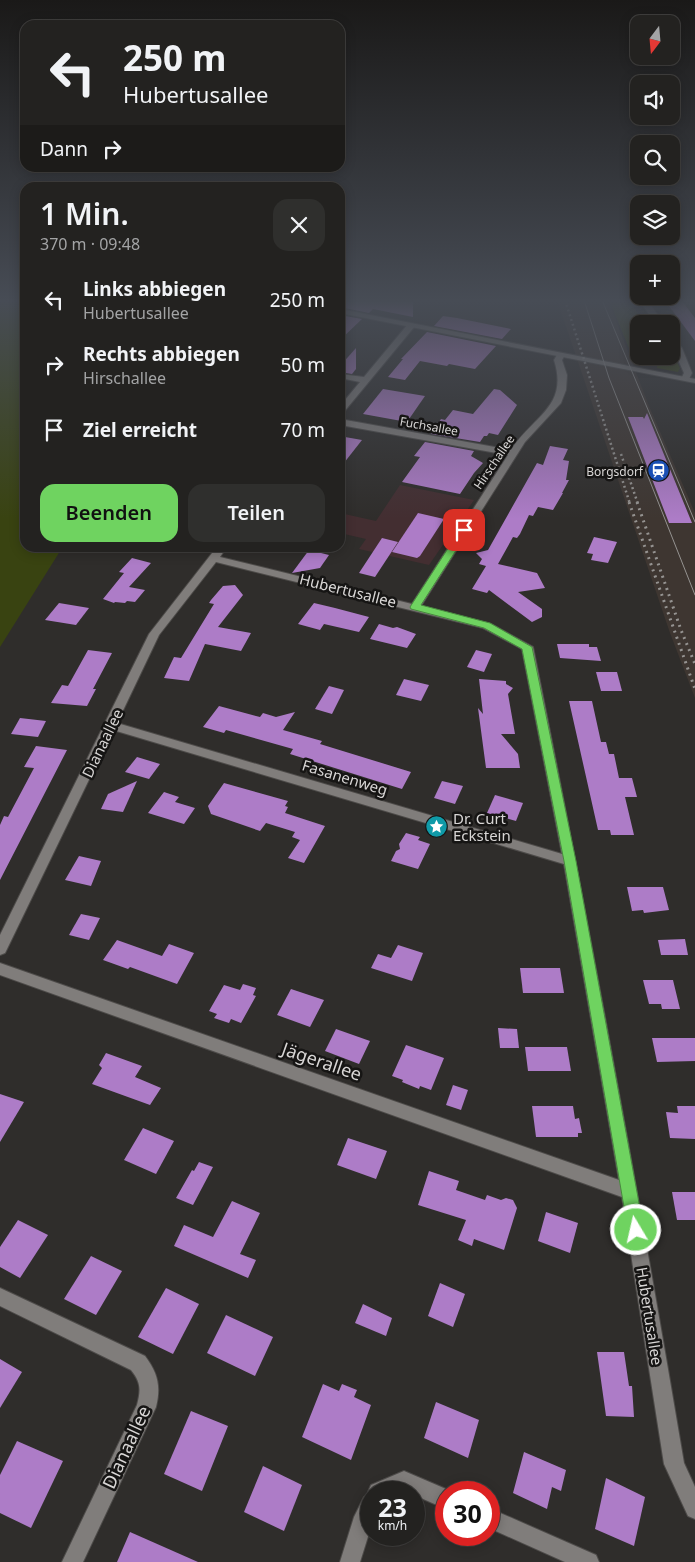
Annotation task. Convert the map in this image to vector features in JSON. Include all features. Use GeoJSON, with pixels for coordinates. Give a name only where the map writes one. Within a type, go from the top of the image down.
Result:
{"type":"FeatureCollection","features":[{"type":"Feature","properties":{"kind":"street"},"geometry":{"type":"LineString","coordinates":[[345,406],[372,373]]}},
{"type":"Feature","properties":{"kind":"street","name":"Hirschallee"},"geometry":{"type":"LineString","coordinates":[[415,607],[522,440],[557,403],[562,390],[563,373]]}},
{"type":"Feature","properties":{"kind":"street"},"geometry":{"type":"LineString","coordinates":[[654,373],[695,381]]}},
{"type":"Feature","properties":{"kind":"street"},"geometry":{"type":"LineString","coordinates":[[685,379],[688,373]]}},
{"type":"Feature","properties":{"kind":"street"},"geometry":{"type":"LineString","coordinates":[[345,377],[366,380]]}},
{"type":"Feature","properties":{"kind":"street","name":"Fuchsallee"},"geometry":{"type":"LineString","coordinates":[[345,423],[514,453]]}},
{"type":"Feature","properties":{"kind":"street","name":"Hubertusallee"},"geometry":{"type":"LineString","coordinates":[[217,553],[487,626],[527,647],[570,861],[630,1192],[674,1464],[695,1509]]}},
{"type":"Feature","properties":{"kind":"street","name":"Dianaallee"},"geometry":{"type":"LineString","coordinates":[[0,949],[154,634],[217,553]]}},
{"type":"Feature","properties":{"kind":"street","name":"Fasanenweg"},"geometry":{"type":"LineString","coordinates":[[111,725],[570,861]]}},
{"type":"Feature","properties":{"kind":"street","name":"Jägerallee"},"geometry":{"type":"LineString","coordinates":[[0,969],[630,1192]]}},
{"type":"Feature","properties":{"kind":"street","name":"Dianaallee"},"geometry":{"type":"LineString","coordinates":[[0,1297],[138,1363],[148,1374],[151,1390],[146,1407],[72,1562]]}},
{"type":"Feature","properties":{"kind":"street"},"geometry":{"type":"LineString","coordinates":[[500,1523],[589,1562]]}},
{"type":"Feature","properties":{"kind":"street"},"geometry":{"type":"LineString","coordinates":[[350,1562],[360,1530]]}},
{"type":"Feature","properties":{"kind":"shaded area"},"geometry":{"type":"Polygon","coordinates":[[[582,373],[636,373],[695,513],[695,698],[670,633],[582,373]]]}},
{"type":"Feature","properties":{"kind":"shaded area"},"geometry":{"type":"Polygon","coordinates":[[[400,485],[474,500],[429,565],[359,549],[366,539],[345,534],[345,514],[376,521],[400,485]]]}},
{"type":"Feature","properties":{"kind":"green space"},"geometry":{"type":"Polygon","coordinates":[[[0,373],[20,373],[20,552],[59,552],[0,647],[0,373]]]}},
{"type":"Feature","properties":{"kind":"building"},"geometry":{"type":"Polygon","coordinates":[[[391,373],[411,373],[405,380],[388,377],[391,373]]]}},
{"type":"Feature","properties":{"kind":"building"},"geometry":{"type":"Polygon","coordinates":[[[383,389],[425,396],[407,422],[363,414],[383,389]]]}},
{"type":"Feature","properties":{"kind":"building"},"geometry":{"type":"Polygon","coordinates":[[[494,389],[500,390],[517,405],[498,435],[489,433],[480,442],[431,434],[441,419],[445,420],[453,410],[473,414],[494,389]]]}},
{"type":"Feature","properties":{"kind":"building"},"geometry":{"type":"Polygon","coordinates":[[[647,413],[692,523],[669,523],[628,417],[643,417],[644,419],[647,413]]]}},
{"type":"Feature","properties":{"kind":"building"},"geometry":{"type":"Polygon","coordinates":[[[345,437],[362,440],[345,462],[345,437]]]}},
{"type":"Feature","properties":{"kind":"building"},"geometry":{"type":"Polygon","coordinates":[[[425,442],[474,451],[471,456],[483,463],[460,494],[402,482],[420,457],[414,456],[425,442]]]}},
{"type":"Feature","properties":{"kind":"building"},"geometry":{"type":"Polygon","coordinates":[[[550,446],[568,449],[563,460],[569,461],[566,480],[569,480],[553,510],[538,507],[533,516],[529,515],[520,534],[517,538],[513,537],[498,564],[537,573],[545,588],[518,592],[542,609],[542,617],[532,622],[489,590],[487,593],[472,589],[486,566],[479,564],[482,559],[476,553],[488,550],[537,463],[543,465],[550,446]]]}},
{"type":"Feature","properties":{"kind":"building"},"geometry":{"type":"Polygon","coordinates":[[[418,513],[444,519],[417,558],[392,552],[418,513]]]}},
{"type":"Feature","properties":{"kind":"building"},"geometry":{"type":"Polygon","coordinates":[[[594,537],[617,542],[608,563],[591,560],[593,554],[587,553],[594,537]]]}},
{"type":"Feature","properties":{"kind":"building"},"geometry":{"type":"Polygon","coordinates":[[[382,538],[398,542],[375,577],[359,573],[382,538]]]}},
{"type":"Feature","properties":{"kind":"building"},"geometry":{"type":"Polygon","coordinates":[[[308,552],[329,555],[320,568],[292,573],[308,552]]]}},
{"type":"Feature","properties":{"kind":"building"},"geometry":{"type":"Polygon","coordinates":[[[132,558],[151,563],[129,587],[145,590],[135,602],[114,603],[103,599],[124,573],[119,572],[132,558]]]}},
{"type":"Feature","properties":{"kind":"building"},"geometry":{"type":"Polygon","coordinates":[[[235,585],[243,595],[218,627],[251,633],[241,651],[205,644],[189,681],[164,678],[174,657],[181,658],[214,604],[209,603],[211,600],[223,586],[235,585]]]}},
{"type":"Feature","properties":{"kind":"building"},"geometry":{"type":"Polygon","coordinates":[[[59,603],[89,608],[76,625],[45,620],[59,603]]]}},
{"type":"Feature","properties":{"kind":"building"},"geometry":{"type":"Polygon","coordinates":[[[314,603],[369,617],[359,632],[324,624],[320,630],[298,624],[314,603]]]}},
{"type":"Feature","properties":{"kind":"building"},"geometry":{"type":"Polygon","coordinates":[[[379,624],[393,628],[397,627],[416,634],[407,648],[370,639],[379,624]]]}},
{"type":"Feature","properties":{"kind":"building"},"geometry":{"type":"Polygon","coordinates":[[[557,644],[589,644],[589,647],[597,647],[601,661],[560,658],[557,644]]]}},
{"type":"Feature","properties":{"kind":"building"},"geometry":{"type":"Polygon","coordinates":[[[88,650],[112,653],[93,689],[96,689],[87,706],[51,703],[62,685],[68,686],[88,650]]]}},
{"type":"Feature","properties":{"kind":"building"},"geometry":{"type":"Polygon","coordinates":[[[476,650],[492,654],[484,672],[467,667],[476,650]]]}},
{"type":"Feature","properties":{"kind":"building"},"geometry":{"type":"Polygon","coordinates":[[[596,672],[617,672],[622,691],[601,691],[596,672]]]}},
{"type":"Feature","properties":{"kind":"building"},"geometry":{"type":"Polygon","coordinates":[[[404,679],[429,685],[421,701],[396,695],[404,679]]]}},
{"type":"Feature","properties":{"kind":"building"},"geometry":{"type":"Polygon","coordinates":[[[479,679],[506,681],[506,684],[513,688],[508,694],[515,734],[501,734],[518,754],[520,768],[486,768],[478,708],[483,714],[479,679]]]}},
{"type":"Feature","properties":{"kind":"building"},"geometry":{"type":"Polygon","coordinates":[[[329,686],[344,690],[332,714],[315,709],[329,686]]]}},
{"type":"Feature","properties":{"kind":"building"},"geometry":{"type":"Polygon","coordinates":[[[569,701],[592,701],[601,742],[606,742],[609,754],[614,754],[619,778],[632,778],[637,797],[625,797],[634,835],[611,835],[610,830],[598,830],[569,701]]]}},
{"type":"Feature","properties":{"kind":"building"},"geometry":{"type":"Polygon","coordinates":[[[219,706],[260,717],[263,713],[276,717],[295,712],[283,730],[322,741],[320,744],[411,772],[402,789],[290,754],[293,749],[226,730],[224,733],[203,727],[219,706]]]}},
{"type":"Feature","properties":{"kind":"building"},"geometry":{"type":"Polygon","coordinates":[[[20,718],[46,721],[38,737],[11,734],[20,718]]]}},
{"type":"Feature","properties":{"kind":"building"},"geometry":{"type":"Polygon","coordinates":[[[36,746],[67,750],[0,880],[0,825],[4,816],[8,817],[34,768],[24,767],[36,746]]]}},
{"type":"Feature","properties":{"kind":"building"},"geometry":{"type":"Polygon","coordinates":[[[137,757],[160,764],[149,779],[125,772],[137,757]]]}},
{"type":"Feature","properties":{"kind":"building"},"geometry":{"type":"Polygon","coordinates":[[[137,781],[123,812],[101,809],[108,794],[137,781]]]}},
{"type":"Feature","properties":{"kind":"building"},"geometry":{"type":"Polygon","coordinates":[[[442,781],[463,786],[455,804],[434,798],[442,781]]]}},
{"type":"Feature","properties":{"kind":"building"},"geometry":{"type":"Polygon","coordinates":[[[224,783],[288,801],[285,806],[288,807],[285,813],[325,826],[304,863],[288,858],[300,840],[292,837],[295,832],[266,823],[260,831],[211,814],[208,806],[224,783]]]}},
{"type":"Feature","properties":{"kind":"building"},"geometry":{"type":"Polygon","coordinates":[[[164,792],[179,797],[175,802],[195,808],[184,824],[148,813],[164,792]]]}},
{"type":"Feature","properties":{"kind":"building"},"geometry":{"type":"Polygon","coordinates":[[[495,795],[523,803],[516,821],[487,813],[495,795]]]}},
{"type":"Feature","properties":{"kind":"building"},"geometry":{"type":"Polygon","coordinates":[[[406,833],[420,837],[418,840],[430,844],[418,869],[391,861],[396,851],[400,849],[399,844],[406,833]]]}},
{"type":"Feature","properties":{"kind":"building"},"geometry":{"type":"Polygon","coordinates":[[[79,856],[101,861],[91,886],[65,880],[79,856]]]}},
{"type":"Feature","properties":{"kind":"building"},"geometry":{"type":"Polygon","coordinates":[[[627,887],[663,887],[669,910],[644,913],[643,910],[632,911],[627,887]]]}},
{"type":"Feature","properties":{"kind":"building"},"geometry":{"type":"Polygon","coordinates":[[[81,914],[100,918],[89,940],[69,935],[81,914]]]}},
{"type":"Feature","properties":{"kind":"building"},"geometry":{"type":"Polygon","coordinates":[[[685,939],[688,955],[661,955],[658,940],[685,939]]]}},
{"type":"Feature","properties":{"kind":"building"},"geometry":{"type":"Polygon","coordinates":[[[117,940],[162,956],[169,944],[194,953],[177,984],[130,967],[128,969],[103,960],[117,940]]]}},
{"type":"Feature","properties":{"kind":"building"},"geometry":{"type":"Polygon","coordinates":[[[398,945],[423,953],[412,981],[371,968],[378,954],[391,958],[398,945]]]}},
{"type":"Feature","properties":{"kind":"building"},"geometry":{"type":"Polygon","coordinates":[[[520,968],[560,968],[564,993],[523,993],[520,968]]]}},
{"type":"Feature","properties":{"kind":"building"},"geometry":{"type":"Polygon","coordinates":[[[643,980],[673,980],[680,1009],[662,1009],[661,1004],[649,1004],[643,980]]]}},
{"type":"Feature","properties":{"kind":"building"},"geometry":{"type":"Polygon","coordinates":[[[243,984],[256,988],[253,995],[256,996],[241,1023],[231,1019],[229,1023],[214,1018],[217,1014],[209,1011],[224,985],[240,990],[243,984]]]}},
{"type":"Feature","properties":{"kind":"building"},"geometry":{"type":"Polygon","coordinates":[[[291,989],[324,1000],[310,1027],[277,1015],[291,989]]]}},
{"type":"Feature","properties":{"kind":"building"},"geometry":{"type":"Polygon","coordinates":[[[498,1028],[517,1029],[519,1048],[500,1048],[498,1028]]]}},
{"type":"Feature","properties":{"kind":"building"},"geometry":{"type":"Polygon","coordinates":[[[336,1029],[370,1041],[359,1064],[325,1051],[336,1029]]]}},
{"type":"Feature","properties":{"kind":"building"},"geometry":{"type":"Polygon","coordinates":[[[652,1038],[695,1038],[695,1061],[657,1062],[652,1038]]]}},
{"type":"Feature","properties":{"kind":"building"},"geometry":{"type":"Polygon","coordinates":[[[406,1045],[444,1058],[431,1090],[420,1086],[419,1089],[392,1076],[406,1045]]]}},
{"type":"Feature","properties":{"kind":"building"},"geometry":{"type":"Polygon","coordinates":[[[525,1047],[567,1047],[571,1071],[528,1071],[525,1047]]]}},
{"type":"Feature","properties":{"kind":"building"},"geometry":{"type":"Polygon","coordinates":[[[106,1053],[142,1066],[135,1077],[161,1088],[150,1105],[92,1084],[102,1068],[99,1065],[106,1053]]]}},
{"type":"Feature","properties":{"kind":"building"},"geometry":{"type":"Polygon","coordinates":[[[453,1085],[468,1090],[461,1110],[446,1105],[453,1085]]]}},
{"type":"Feature","properties":{"kind":"building"},"geometry":{"type":"Polygon","coordinates":[[[0,1094],[24,1102],[0,1142],[0,1094]]]}},
{"type":"Feature","properties":{"kind":"building"},"geometry":{"type":"Polygon","coordinates":[[[532,1106],[573,1106],[575,1119],[579,1118],[582,1133],[578,1133],[578,1137],[536,1137],[532,1106]]]}},
{"type":"Feature","properties":{"kind":"building"},"geometry":{"type":"Polygon","coordinates":[[[677,1106],[695,1106],[695,1139],[670,1138],[666,1112],[678,1113],[677,1106]]]}},
{"type":"Feature","properties":{"kind":"building"},"geometry":{"type":"Polygon","coordinates":[[[143,1128],[174,1141],[156,1174],[124,1160],[143,1128]]]}},
{"type":"Feature","properties":{"kind":"building"},"geometry":{"type":"Polygon","coordinates":[[[348,1138],[387,1151],[376,1179],[337,1165],[348,1138]]]}},
{"type":"Feature","properties":{"kind":"building"},"geometry":{"type":"Polygon","coordinates":[[[199,1162],[213,1167],[193,1205],[176,1198],[192,1170],[194,1171],[199,1162]]]}},
{"type":"Feature","properties":{"kind":"building"},"geometry":{"type":"Polygon","coordinates":[[[429,1171],[459,1181],[456,1190],[485,1200],[487,1195],[501,1200],[506,1198],[513,1200],[517,1208],[504,1250],[474,1239],[472,1246],[458,1240],[466,1220],[418,1205],[429,1171]]]}},
{"type":"Feature","properties":{"kind":"building"},"geometry":{"type":"Polygon","coordinates":[[[672,1192],[695,1192],[695,1220],[677,1220],[672,1192]]]}},
{"type":"Feature","properties":{"kind":"building"},"geometry":{"type":"Polygon","coordinates":[[[232,1201],[260,1213],[240,1254],[256,1260],[248,1278],[174,1246],[184,1225],[213,1237],[232,1201]]]}},
{"type":"Feature","properties":{"kind":"building"},"geometry":{"type":"Polygon","coordinates":[[[546,1212],[578,1223],[570,1253],[538,1241],[546,1212]]]}},
{"type":"Feature","properties":{"kind":"building"},"geometry":{"type":"Polygon","coordinates":[[[18,1220],[48,1235],[20,1278],[0,1267],[0,1247],[18,1220]]]}},
{"type":"Feature","properties":{"kind":"building"},"geometry":{"type":"Polygon","coordinates":[[[91,1256],[122,1271],[96,1315],[64,1299],[91,1256]]]}},
{"type":"Feature","properties":{"kind":"building"},"geometry":{"type":"Polygon","coordinates":[[[440,1283],[465,1294],[453,1327],[428,1316],[440,1283]]]}},
{"type":"Feature","properties":{"kind":"building"},"geometry":{"type":"Polygon","coordinates":[[[166,1288],[199,1304],[173,1354],[138,1337],[166,1288]]]}},
{"type":"Feature","properties":{"kind":"building"},"geometry":{"type":"Polygon","coordinates":[[[363,1304],[392,1318],[386,1336],[355,1323],[363,1304]]]}},
{"type":"Feature","properties":{"kind":"building"},"geometry":{"type":"Polygon","coordinates":[[[226,1315],[273,1337],[255,1376],[207,1353],[226,1315]]]}},
{"type":"Feature","properties":{"kind":"building"},"geometry":{"type":"Polygon","coordinates":[[[597,1352],[624,1352],[629,1386],[632,1386],[634,1417],[606,1416],[597,1352]]]}},
{"type":"Feature","properties":{"kind":"building"},"geometry":{"type":"Polygon","coordinates":[[[0,1359],[22,1372],[0,1408],[0,1359]]]}},
{"type":"Feature","properties":{"kind":"building"},"geometry":{"type":"Polygon","coordinates":[[[323,1384],[339,1391],[342,1384],[357,1390],[354,1397],[371,1405],[351,1460],[302,1437],[323,1384]]]}},
{"type":"Feature","properties":{"kind":"building"},"geometry":{"type":"Polygon","coordinates":[[[436,1402],[479,1420],[468,1458],[424,1438],[436,1402]]]}},
{"type":"Feature","properties":{"kind":"building"},"geometry":{"type":"Polygon","coordinates":[[[191,1411],[228,1426],[202,1491],[164,1474],[191,1411]]]}},
{"type":"Feature","properties":{"kind":"building"},"geometry":{"type":"Polygon","coordinates":[[[17,1441],[63,1461],[31,1528],[0,1513],[0,1475],[17,1441]]]}},
{"type":"Feature","properties":{"kind":"building"},"geometry":{"type":"Polygon","coordinates":[[[524,1452],[566,1470],[561,1491],[552,1487],[547,1509],[513,1493],[524,1452]]]}},
{"type":"Feature","properties":{"kind":"building"},"geometry":{"type":"Polygon","coordinates":[[[263,1466],[302,1485],[284,1531],[244,1512],[263,1466]]]}},
{"type":"Feature","properties":{"kind":"building"},"geometry":{"type":"Polygon","coordinates":[[[606,1478],[645,1497],[634,1546],[595,1529],[606,1478]]]}},
{"type":"Feature","properties":{"kind":"building"},"geometry":{"type":"Polygon","coordinates":[[[130,1532],[198,1562],[117,1562],[130,1532]]]}},
{"type":"Feature","properties":{"kind":"tram line"},"geometry":{"type":"LineString","coordinates":[[607,373],[695,595]]}},
{"type":"Feature","properties":{"kind":"tram line"},"geometry":{"type":"LineString","coordinates":[[633,373],[695,522]]}},
{"type":"Feature","properties":{"kind":"railway"},"geometry":{"type":"LineString","coordinates":[[588,373],[630,504]]}},
{"type":"Feature","properties":{"kind":"railway"},"geometry":{"type":"LineString","coordinates":[[621,454],[638,504]]}},
{"type":"Feature","properties":{"kind":"railway"},"geometry":{"type":"LineString","coordinates":[[629,502],[695,689]]}},
{"type":"Feature","properties":{"kind":"railway"},"geometry":{"type":"LineString","coordinates":[[637,502],[681,630],[695,664]]}},
{"type":"Feature","properties":{"kind":"place","name":"Borgsdorf"},"geometry":{"type":"Point","coordinates":[659,471]}},
{"type":"Feature","properties":{"kind":"place","name":"Dr. Curt Eckstein"},"geometry":{"type":"Point","coordinates":[437,827]}},
{"type":"Feature","properties":{"kind":"route"},"geometry":{"type":"LineString","coordinates":[[464,530],[415,607],[487,626],[527,647],[570,861],[636,1230]]}}]}
